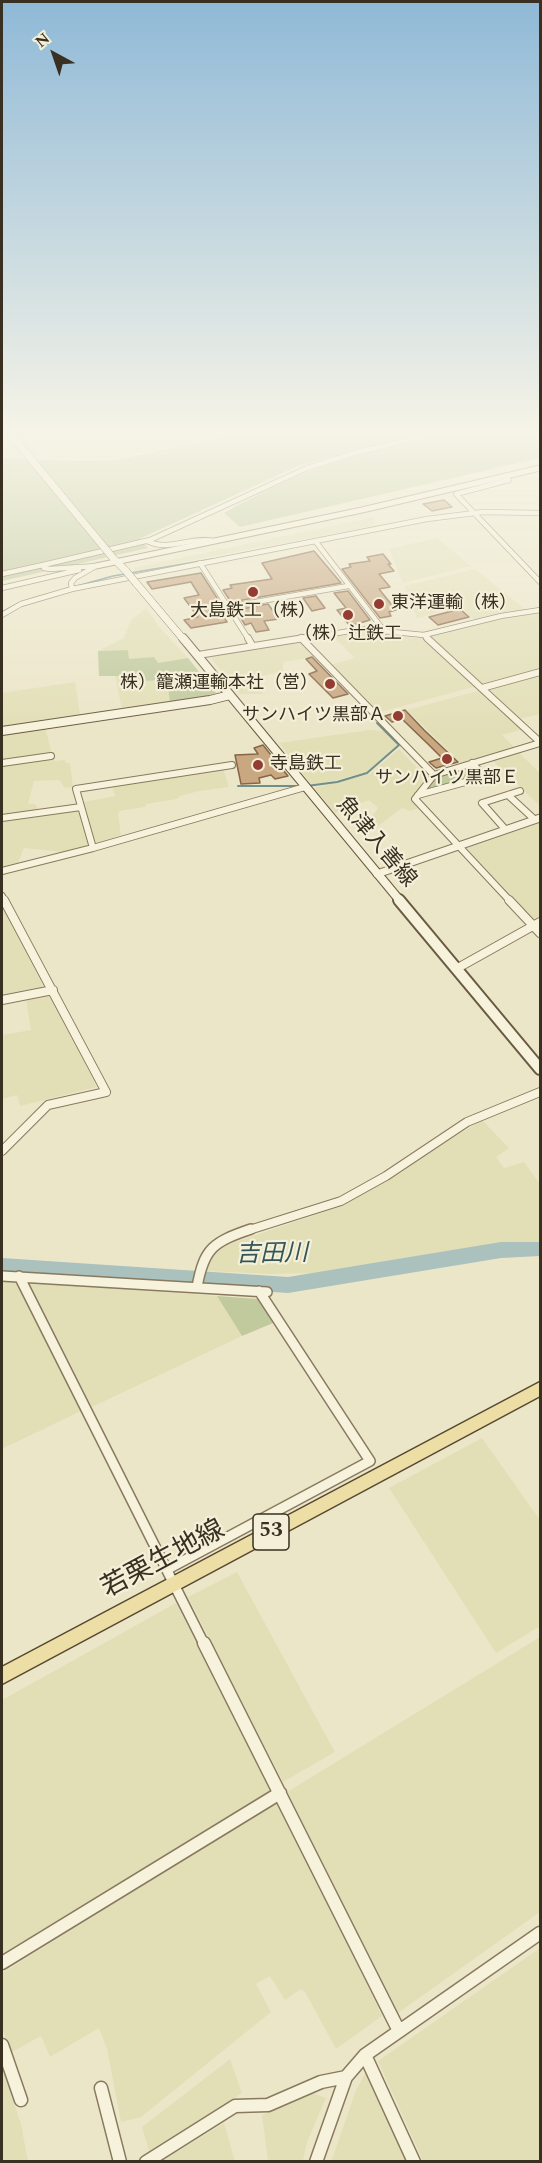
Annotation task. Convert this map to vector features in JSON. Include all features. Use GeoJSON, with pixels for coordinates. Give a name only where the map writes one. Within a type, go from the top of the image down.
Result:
{"type":"FeatureCollection","features":[{"type":"Feature","properties":{"kind":"main road","name":"魚津入善線"},"geometry":{"type":"LineString","coordinates":[[91,531],[198,655],[540,1069]]}},
{"type":"Feature","properties":{"kind":"main road"},"geometry":{"type":"LineString","coordinates":[[2,731],[210,700],[230,695]]}},
{"type":"Feature","properties":{"kind":"main road","name":"若栗生地線"},"geometry":{"type":"LineString","coordinates":[[2,1676],[540,1389]]}},
{"type":"Feature","properties":{"kind":"street"},"geometry":{"type":"LineString","coordinates":[[2,574],[147,541],[172,531]]}},
{"type":"Feature","properties":{"kind":"street"},"geometry":{"type":"LineString","coordinates":[[2,588],[115,560],[259,531]]}},
{"type":"Feature","properties":{"kind":"street"},"geometry":{"type":"LineString","coordinates":[[2,615],[28,602],[120,577],[316,542],[365,531]]}},
{"type":"Feature","properties":{"kind":"street"},"geometry":{"type":"LineString","coordinates":[[491,531],[540,582]]}},
{"type":"Feature","properties":{"kind":"street"},"geometry":{"type":"LineString","coordinates":[[147,541],[154,546],[162,547],[207,538],[214,541]]}},
{"type":"Feature","properties":{"kind":"street"},"geometry":{"type":"LineString","coordinates":[[316,542],[385,632]]}},
{"type":"Feature","properties":{"kind":"street"},"geometry":{"type":"LineString","coordinates":[[200,563],[252,645]]}},
{"type":"Feature","properties":{"kind":"street"},"geometry":{"type":"LineString","coordinates":[[44,565],[44,568],[51,570],[81,565],[96,566]]}},
{"type":"Feature","properties":{"kind":"street"},"geometry":{"type":"LineString","coordinates":[[72,589],[71,583],[75,578],[96,566]]}},
{"type":"Feature","properties":{"kind":"street"},"geometry":{"type":"LineString","coordinates":[[227,607],[348,586]]}},
{"type":"Feature","properties":{"kind":"street"},"geometry":{"type":"LineString","coordinates":[[198,655],[362,629],[424,635],[501,616],[540,610]]}},
{"type":"Feature","properties":{"kind":"street"},"geometry":{"type":"LineString","coordinates":[[424,635],[540,743]]}},
{"type":"Feature","properties":{"kind":"street"},"geometry":{"type":"LineString","coordinates":[[301,638],[434,775]]}},
{"type":"Feature","properties":{"kind":"street"},"geometry":{"type":"LineString","coordinates":[[482,688],[540,672]]}},
{"type":"Feature","properties":{"kind":"street"},"geometry":{"type":"LineString","coordinates":[[540,743],[434,775],[415,799],[537,924],[540,933]]}},
{"type":"Feature","properties":{"kind":"street"},"geometry":{"type":"LineString","coordinates":[[2,763],[51,756]]}},
{"type":"Feature","properties":{"kind":"street"},"geometry":{"type":"LineString","coordinates":[[418,795],[480,778],[483,774],[472,763]]}},
{"type":"Feature","properties":{"kind":"street"},"geometry":{"type":"LineString","coordinates":[[93,848],[76,789],[232,765]]}},
{"type":"Feature","properties":{"kind":"street"},"geometry":{"type":"LineString","coordinates":[[2,871],[93,848],[305,787]]}},
{"type":"Feature","properties":{"kind":"street"},"geometry":{"type":"LineString","coordinates":[[505,830],[482,804],[520,791]]}},
{"type":"Feature","properties":{"kind":"street"},"geometry":{"type":"LineString","coordinates":[[508,795],[537,818]]}},
{"type":"Feature","properties":{"kind":"street"},"geometry":{"type":"LineString","coordinates":[[2,818],[81,807]]}},
{"type":"Feature","properties":{"kind":"street"},"geometry":{"type":"LineString","coordinates":[[377,874],[537,818]]}},
{"type":"Feature","properties":{"kind":"street"},"geometry":{"type":"LineString","coordinates":[[2,896],[106,1092],[48,1105],[2,1151]]}},
{"type":"Feature","properties":{"kind":"street"},"geometry":{"type":"LineString","coordinates":[[456,969],[537,924]]}},
{"type":"Feature","properties":{"kind":"street"},"geometry":{"type":"LineString","coordinates":[[2,1000],[53,990]]}},
{"type":"Feature","properties":{"kind":"street"},"geometry":{"type":"LineString","coordinates":[[197,1287],[202,1256],[211,1247],[232,1237],[338,1203],[371,1186],[459,1127],[488,1112],[540,1092]]}},
{"type":"Feature","properties":{"kind":"street"},"geometry":{"type":"LineString","coordinates":[[2,1276],[263,1292],[370,1461],[168,1569]]}},
{"type":"Feature","properties":{"kind":"street"},"geometry":{"type":"LineString","coordinates":[[19,1276],[399,2031]]}},
{"type":"Feature","properties":{"kind":"street"},"geometry":{"type":"LineString","coordinates":[[2,1963],[280,1793]]}},
{"type":"Feature","properties":{"kind":"street"},"geometry":{"type":"LineString","coordinates":[[316,2162],[346,2077],[365,2055],[540,1933]]}},
{"type":"Feature","properties":{"kind":"street"},"geometry":{"type":"LineString","coordinates":[[2,2045],[21,2100]]}},
{"type":"Feature","properties":{"kind":"street"},"geometry":{"type":"LineString","coordinates":[[365,2055],[414,2162]]}},
{"type":"Feature","properties":{"kind":"street"},"geometry":{"type":"LineString","coordinates":[[146,2162],[235,2106],[268,2106],[321,2082],[346,2077]]}},
{"type":"Feature","properties":{"kind":"street"},"geometry":{"type":"LineString","coordinates":[[101,2088],[120,2162]]}},
{"type":"Feature","properties":{"kind":"shaded area"},"geometry":{"type":"Polygon","coordinates":[[[308,531],[349,531],[135,571],[133,568],[308,531]]]}},
{"type":"Feature","properties":{"kind":"shaded area"},"geometry":{"type":"Polygon","coordinates":[[[437,538],[471,566],[403,583],[389,549],[437,538]]]}},
{"type":"Feature","properties":{"kind":"shaded area"},"geometry":{"type":"Polygon","coordinates":[[[475,569],[526,610],[475,620],[460,607],[417,618],[404,586],[475,569]]]}},
{"type":"Feature","properties":{"kind":"shaded area"},"geometry":{"type":"Polygon","coordinates":[[[146,608],[160,628],[188,658],[157,663],[154,657],[129,659],[128,650],[98,651],[124,638],[131,620],[146,608]]]}},
{"type":"Feature","properties":{"kind":"shaded area"},"geometry":{"type":"Polygon","coordinates":[[[540,613],[540,669],[482,685],[429,636],[505,618],[540,613]]]}},
{"type":"Feature","properties":{"kind":"shaded area"},"geometry":{"type":"Polygon","coordinates":[[[357,632],[427,639],[477,686],[377,713],[330,665],[355,658],[332,636],[357,632]]]}},
{"type":"Feature","properties":{"kind":"shaded area"},"geometry":{"type":"Polygon","coordinates":[[[300,640],[315,657],[283,662],[283,672],[260,676],[263,694],[240,694],[209,656],[300,640]]]}},
{"type":"Feature","properties":{"kind":"shaded area"},"geometry":{"type":"Polygon","coordinates":[[[540,674],[540,714],[519,719],[485,689],[540,674]]]}},
{"type":"Feature","properties":{"kind":"shaded area"},"geometry":{"type":"Polygon","coordinates":[[[115,676],[132,676],[142,681],[168,679],[170,702],[122,709],[115,676]]]}},
{"type":"Feature","properties":{"kind":"shaded area"},"geometry":{"type":"Polygon","coordinates":[[[75,682],[80,715],[2,727],[2,693],[75,682]]]}},
{"type":"Feature","properties":{"kind":"shaded area"},"geometry":{"type":"Polygon","coordinates":[[[481,690],[524,729],[502,735],[514,747],[461,763],[407,710],[481,690]]]}},
{"type":"Feature","properties":{"kind":"shaded area"},"geometry":{"type":"Polygon","coordinates":[[[45,727],[52,754],[2,761],[2,734],[45,727]]]}},
{"type":"Feature","properties":{"kind":"shaded area"},"geometry":{"type":"Polygon","coordinates":[[[369,730],[384,731],[397,745],[367,772],[317,785],[312,785],[279,743],[369,730]]]}},
{"type":"Feature","properties":{"kind":"shaded area"},"geometry":{"type":"Polygon","coordinates":[[[399,749],[426,777],[411,798],[420,808],[410,811],[402,808],[378,826],[369,820],[378,808],[369,800],[335,813],[314,788],[370,774],[399,749]]]}},
{"type":"Feature","properties":{"kind":"shaded area"},"geometry":{"type":"Polygon","coordinates":[[[518,752],[540,773],[540,806],[492,760],[518,752]]]}},
{"type":"Feature","properties":{"kind":"shaded area"},"geometry":{"type":"Polygon","coordinates":[[[53,757],[55,761],[65,760],[66,763],[70,763],[73,787],[65,788],[59,780],[34,781],[28,804],[35,804],[38,809],[2,816],[2,764],[53,757]]]}},
{"type":"Feature","properties":{"kind":"shaded area"},"geometry":{"type":"Polygon","coordinates":[[[223,768],[229,787],[199,791],[177,799],[120,811],[118,813],[121,835],[96,844],[83,802],[115,796],[111,784],[223,768]]]}},
{"type":"Feature","properties":{"kind":"shaded area"},"geometry":{"type":"Polygon","coordinates":[[[79,810],[89,846],[63,852],[24,848],[18,863],[2,867],[2,820],[79,810]]]}},
{"type":"Feature","properties":{"kind":"shaded area"},"geometry":{"type":"Polygon","coordinates":[[[540,823],[540,918],[533,920],[467,848],[540,823]]]}},
{"type":"Feature","properties":{"kind":"shaded area"},"geometry":{"type":"Polygon","coordinates":[[[2,907],[21,944],[45,989],[2,997],[2,907]]]}},
{"type":"Feature","properties":{"kind":"shaded area"},"geometry":{"type":"Polygon","coordinates":[[[50,995],[97,1087],[20,1106],[17,1095],[2,1099],[2,1035],[31,1030],[26,999],[50,995]]]}},
{"type":"Feature","properties":{"kind":"shaded area"},"geometry":{"type":"Polygon","coordinates":[[[482,1120],[509,1148],[496,1157],[504,1168],[524,1162],[540,1184],[540,1242],[484,1247],[313,1273],[205,1271],[209,1257],[218,1248],[341,1206],[401,1173],[426,1154],[482,1120]]]}},
{"type":"Feature","properties":{"kind":"shaded area"},"geometry":{"type":"Polygon","coordinates":[[[2,1281],[15,1281],[81,1411],[2,1449],[2,1281]]]}},
{"type":"Feature","properties":{"kind":"shaded area"},"geometry":{"type":"Polygon","coordinates":[[[28,1282],[217,1296],[242,1336],[92,1407],[28,1282]]]}},
{"type":"Feature","properties":{"kind":"shaded area"},"geometry":{"type":"Polygon","coordinates":[[[482,1438],[540,1520],[540,1626],[496,1653],[389,1488],[482,1438]]]}},
{"type":"Feature","properties":{"kind":"shaded area"},"geometry":{"type":"Polygon","coordinates":[[[237,1572],[335,1752],[283,1782],[188,1597],[237,1572]]]}},
{"type":"Feature","properties":{"kind":"shaded area"},"geometry":{"type":"Polygon","coordinates":[[[176,1603],[272,1791],[2,1955],[2,1700],[176,1603]]]}},
{"type":"Feature","properties":{"kind":"shaded area"},"geometry":{"type":"Polygon","coordinates":[[[540,1637],[540,1912],[398,2013],[287,1792],[540,1637]]]}},
{"type":"Feature","properties":{"kind":"shaded area"},"geometry":{"type":"Polygon","coordinates":[[[279,1801],[382,2016],[336,2049],[305,1992],[301,1989],[285,2000],[270,1976],[256,1984],[271,2012],[141,2117],[121,2122],[107,2049],[99,2028],[50,2057],[41,2036],[10,2053],[2,2026],[2,1973],[279,1801]]]}},
{"type":"Feature","properties":{"kind":"shaded area"},"geometry":{"type":"Polygon","coordinates":[[[540,1948],[540,2161],[423,2161],[378,2061],[540,1948]]]}},
{"type":"Feature","properties":{"kind":"shaded area"},"geometry":{"type":"Polygon","coordinates":[[[230,2059],[242,2093],[149,2151],[142,2127],[230,2059]]]}},
{"type":"Feature","properties":{"kind":"shaded area"},"geometry":{"type":"Polygon","coordinates":[[[2,2067],[21,2124],[28,2161],[2,2161],[2,2067]]]}},
{"type":"Feature","properties":{"kind":"shaded area"},"geometry":{"type":"Polygon","coordinates":[[[366,2072],[407,2161],[331,2162],[356,2090],[366,2072]]]}},
{"type":"Feature","properties":{"kind":"shaded area"},"geometry":{"type":"Polygon","coordinates":[[[312,2093],[326,2098],[307,2142],[303,2161],[268,2161],[262,2115],[312,2093]]]}},
{"type":"Feature","properties":{"kind":"shaded area"},"geometry":{"type":"Polygon","coordinates":[[[224,2123],[235,2161],[162,2161],[224,2123]]]}},
{"type":"Feature","properties":{"kind":"green space"},"geometry":{"type":"Polygon","coordinates":[[[2,531],[157,531],[139,539],[148,548],[2,581],[2,531]]]}},
{"type":"Feature","properties":{"kind":"green space"},"geometry":{"type":"Polygon","coordinates":[[[128,650],[129,659],[154,657],[158,663],[188,658],[216,693],[170,702],[167,680],[142,681],[132,676],[99,676],[98,651],[128,650]]]}},
{"type":"Feature","properties":{"kind":"green space"},"geometry":{"type":"Polygon","coordinates":[[[471,767],[478,774],[476,777],[425,790],[435,777],[471,767]]]}},
{"type":"Feature","properties":{"kind":"green space"},"geometry":{"type":"Polygon","coordinates":[[[217,1296],[258,1299],[273,1323],[242,1336],[217,1296]]]}},
{"type":"Feature","properties":{"kind":"building"},"geometry":{"type":"Polygon","coordinates":[[[314,551],[341,583],[231,602],[223,590],[232,588],[230,585],[272,579],[262,563],[314,551]]]}},
{"type":"Feature","properties":{"kind":"building"},"geometry":{"type":"Polygon","coordinates":[[[383,554],[394,571],[379,574],[390,587],[379,589],[396,610],[389,612],[391,616],[380,618],[342,569],[351,567],[349,564],[370,561],[367,557],[383,554]]]}},
{"type":"Feature","properties":{"kind":"building"},"geometry":{"type":"Polygon","coordinates":[[[201,573],[219,601],[215,602],[227,622],[191,628],[184,620],[198,617],[184,598],[199,595],[191,582],[152,589],[147,582],[201,573]]]}},
{"type":"Feature","properties":{"kind":"building"},"geometry":{"type":"Polygon","coordinates":[[[348,591],[370,620],[350,626],[337,610],[346,608],[334,593],[348,591]]]}},
{"type":"Feature","properties":{"kind":"building"},"geometry":{"type":"Polygon","coordinates":[[[316,596],[325,608],[312,611],[303,598],[316,596]]]}},
{"type":"Feature","properties":{"kind":"building"},"geometry":{"type":"Polygon","coordinates":[[[268,604],[279,619],[264,621],[269,630],[256,632],[251,623],[245,625],[236,610],[268,604]]]}},
{"type":"Feature","properties":{"kind":"building"},"geometry":{"type":"Polygon","coordinates":[[[460,609],[469,617],[438,625],[429,617],[460,609]]]}},
{"type":"Feature","properties":{"kind":"building","name":"株）籠瀬運輸本社（営）"},"geometry":{"type":"Polygon","coordinates":[[[312,657],[348,694],[333,698],[309,674],[317,671],[306,659],[312,657]]]}},
{"type":"Feature","properties":{"kind":"building"},"geometry":{"type":"Polygon","coordinates":[[[405,710],[458,762],[436,768],[429,762],[442,758],[402,719],[392,722],[385,716],[405,710]]]}},
{"type":"Feature","properties":{"kind":"building","name":"寺島鉄工"},"geometry":{"type":"Polygon","coordinates":[[[263,745],[288,776],[275,779],[271,775],[259,778],[260,783],[241,784],[235,755],[258,754],[254,748],[263,745]]]}},
{"type":"Feature","properties":{"kind":"waterway"},"geometry":{"type":"LineString","coordinates":[[77,586],[113,576],[212,559]]}},
{"type":"Feature","properties":{"kind":"waterway"},"geometry":{"type":"LineString","coordinates":[[28,600],[48,594]]}},
{"type":"Feature","properties":{"kind":"waterway"},"geometry":{"type":"LineString","coordinates":[[2,612],[19,603]]}},
{"type":"Feature","properties":{"kind":"waterway"},"geometry":{"type":"LineString","coordinates":[[307,786],[337,782],[367,773],[399,745],[377,723]]}},
{"type":"Feature","properties":{"kind":"waterway"},"geometry":{"type":"LineString","coordinates":[[238,786],[300,786]]}},
{"type":"Feature","properties":{"kind":"waterway","name":"吉田川"},"geometry":{"type":"LineString","coordinates":[[2,1266],[288,1285],[501,1250],[540,1249]]}},
{"type":"Feature","properties":{"kind":"place","name":"大島鉄工（株）"},"geometry":{"type":"Point","coordinates":[253,592]}},
{"type":"Feature","properties":{"kind":"place","name":"東洋運輸（株）"},"geometry":{"type":"Point","coordinates":[379,604]}},
{"type":"Feature","properties":{"kind":"place","name":"（株）辻鉄工"},"geometry":{"type":"Point","coordinates":[348,615]}},
{"type":"Feature","properties":{"kind":"place","name":"株）籠瀬運輸本社（営）"},"geometry":{"type":"Point","coordinates":[330,684]}},
{"type":"Feature","properties":{"kind":"place","name":"サンハイツ黒部Ａ"},"geometry":{"type":"Point","coordinates":[398,716]}},
{"type":"Feature","properties":{"kind":"place","name":"サンハイツ黒部Ｅ"},"geometry":{"type":"Point","coordinates":[447,759]}},
{"type":"Feature","properties":{"kind":"place","name":"寺島鉄工"},"geometry":{"type":"Point","coordinates":[258,765]}}]}
